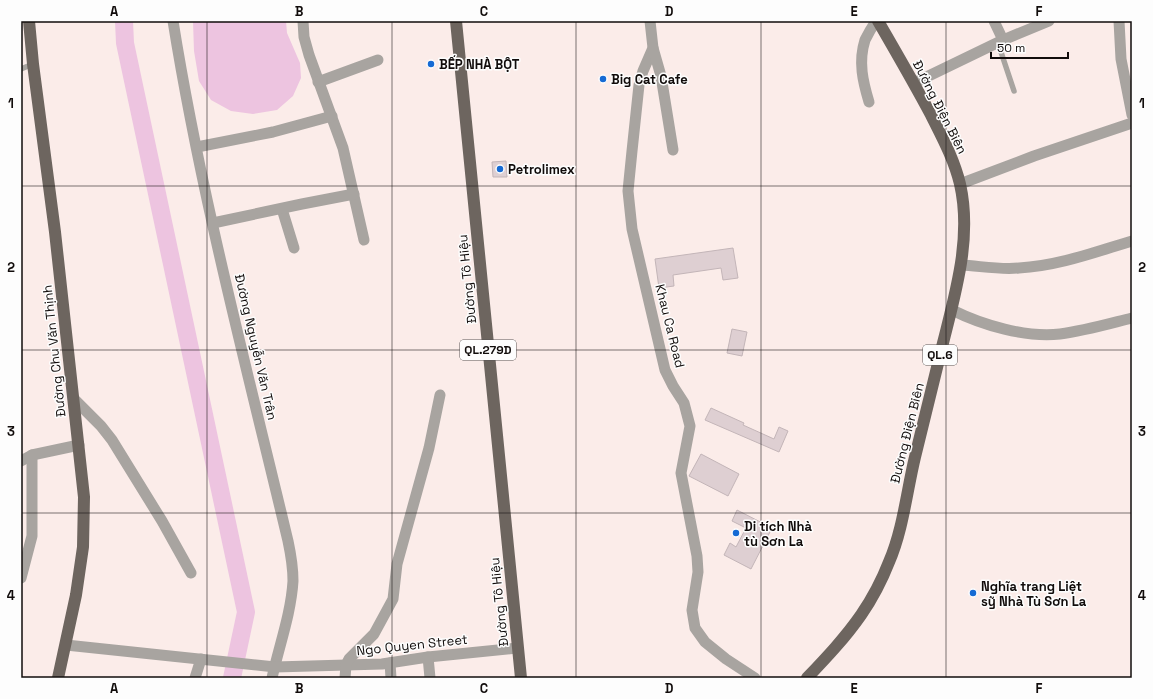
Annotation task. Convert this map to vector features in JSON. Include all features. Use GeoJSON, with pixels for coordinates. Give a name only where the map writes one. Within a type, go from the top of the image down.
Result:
{"type":"FeatureCollection","features":[{"type":"Feature","properties":{"kind":"main road","name":"Đường Chu Văn Thịnh"},"geometry":{"type":"LineString","coordinates":[[29,21],[33,64],[55,232],[84,497],[83,547],[76,595],[58,678]]}},
{"type":"Feature","properties":{"kind":"main road","name":"Đường Tô Hiệu"},"geometry":{"type":"LineString","coordinates":[[456,21],[521,678]]}},
{"type":"Feature","properties":{"kind":"main road","name":"Đường Điện Biên"},"geometry":{"type":"LineString","coordinates":[[807,678],[861,615],[890,560],[897,539],[914,460],[952,310],[961,265],[965,228],[960,184],[945,143],[914,83],[877,21]]}},
{"type":"Feature","properties":{"kind":"street","name":"Đường Nguyễn Văn Trân"},"geometry":{"type":"LineString","coordinates":[[173,21],[182,78],[213,223],[288,541],[292,564],[293,581],[291,598],[272,678]]}},
{"type":"Feature","properties":{"kind":"street"},"geometry":{"type":"LineString","coordinates":[[303,21],[304,37],[318,82],[343,148],[364,240]]}},
{"type":"Feature","properties":{"kind":"street","name":"Khau Ca Road"},"geometry":{"type":"LineString","coordinates":[[650,21],[653,48],[639,85],[628,190],[629,210],[635,243],[665,370],[684,403],[690,426],[681,473],[698,556],[698,572],[692,610],[695,628],[705,642],[726,659],[755,678]]}},
{"type":"Feature","properties":{"kind":"street"},"geometry":{"type":"LineString","coordinates":[[869,102],[862,77],[862,57],[866,39],[877,21]]}},
{"type":"Feature","properties":{"kind":"street"},"geometry":{"type":"LineString","coordinates":[[994,21],[1001,41]]}},
{"type":"Feature","properties":{"kind":"street"},"geometry":{"type":"LineString","coordinates":[[914,83],[1001,41],[1049,21]]}},
{"type":"Feature","properties":{"kind":"street"},"geometry":{"type":"LineString","coordinates":[[1119,21],[1121,59],[1132,115]]}},
{"type":"Feature","properties":{"kind":"street"},"geometry":{"type":"LineString","coordinates":[[653,48],[661,76],[673,150]]}},
{"type":"Feature","properties":{"kind":"street"},"geometry":{"type":"LineString","coordinates":[[318,82],[378,60]]}},
{"type":"Feature","properties":{"kind":"street"},"geometry":{"type":"LineString","coordinates":[[197,148],[273,132],[332,116]]}},
{"type":"Feature","properties":{"kind":"street"},"geometry":{"type":"LineString","coordinates":[[960,184],[1034,156],[1132,123]]}},
{"type":"Feature","properties":{"kind":"street"},"geometry":{"type":"LineString","coordinates":[[213,223],[354,194]]}},
{"type":"Feature","properties":{"kind":"street"},"geometry":{"type":"LineString","coordinates":[[282,208],[294,248]]}},
{"type":"Feature","properties":{"kind":"street"},"geometry":{"type":"LineString","coordinates":[[961,265],[1017,269],[1043,266],[1059,263],[1132,241]]}},
{"type":"Feature","properties":{"kind":"street"},"geometry":{"type":"LineString","coordinates":[[952,310],[1014,332],[1038,335],[1069,333],[1132,318]]}},
{"type":"Feature","properties":{"kind":"street"},"geometry":{"type":"LineString","coordinates":[[345,678],[346,665],[349,659],[374,634],[393,598],[397,564],[430,448],[440,395]]}},
{"type":"Feature","properties":{"kind":"street"},"geometry":{"type":"LineString","coordinates":[[74,399],[101,426],[112,440],[162,521],[191,573]]}},
{"type":"Feature","properties":{"kind":"street"},"geometry":{"type":"LineString","coordinates":[[21,461],[32,455],[79,445]]}},
{"type":"Feature","properties":{"kind":"street"},"geometry":{"type":"LineString","coordinates":[[21,578],[32,536],[32,455]]}},
{"type":"Feature","properties":{"kind":"street"},"geometry":{"type":"LineString","coordinates":[[66,645],[201,659],[196,678]]}},
{"type":"Feature","properties":{"kind":"street","name":"Ngo Quyen Street"},"geometry":{"type":"LineString","coordinates":[[201,659],[275,667],[346,665],[390,663],[428,657],[517,648]]}},
{"type":"Feature","properties":{"kind":"street"},"geometry":{"type":"LineString","coordinates":[[428,657],[430,678]]}},
{"type":"Feature","properties":{"kind":"street"},"geometry":{"type":"LineString","coordinates":[[390,663],[391,678]]}},
{"type":"Feature","properties":{"kind":"lane"},"geometry":{"type":"LineString","coordinates":[[1001,41],[1014,92]]}},
{"type":"Feature","properties":{"kind":"lane"},"geometry":{"type":"LineString","coordinates":[[21,69],[33,64]]}},
{"type":"Feature","properties":{"kind":"shaded area"},"geometry":{"type":"Polygon","coordinates":[[[193,21],[286,21],[287,33],[300,63],[301,78],[293,96],[277,110],[253,114],[231,111],[211,100],[199,81],[194,51],[193,21]]]}},
{"type":"Feature","properties":{"kind":"building","name":"Petrolimex"},"geometry":{"type":"Polygon","coordinates":[[[506,161],[507,177],[493,177],[492,162],[506,161]]]}},
{"type":"Feature","properties":{"kind":"building"},"geometry":{"type":"Polygon","coordinates":[[[733,248],[738,278],[723,280],[721,268],[673,275],[674,286],[659,288],[655,259],[733,248]]]}},
{"type":"Feature","properties":{"kind":"building"},"geometry":{"type":"Polygon","coordinates":[[[732,329],[747,332],[742,356],[727,353],[732,329]]]}},
{"type":"Feature","properties":{"kind":"building"},"geometry":{"type":"Polygon","coordinates":[[[711,408],[774,439],[779,427],[788,431],[779,452],[705,420],[711,408]]]}},
{"type":"Feature","properties":{"kind":"building"},"geometry":{"type":"Polygon","coordinates":[[[701,454],[739,474],[728,496],[689,476],[701,454]]]}},
{"type":"Feature","properties":{"kind":"building"},"geometry":{"type":"Polygon","coordinates":[[[737,510],[772,528],[751,569],[724,555],[730,543],[736,547],[746,528],[732,521],[737,510]]]}},
{"type":"Feature","properties":{"kind":"waterway"},"geometry":{"type":"LineString","coordinates":[[124,21],[125,43],[246,612],[232,678]]}},
{"type":"Feature","properties":{"kind":"place","name":"BẾP NHÀ BỘT"},"geometry":{"type":"Point","coordinates":[431,64]}},
{"type":"Feature","properties":{"kind":"place","name":"Big Cat Cafe"},"geometry":{"type":"Point","coordinates":[603,79]}},
{"type":"Feature","properties":{"kind":"place","name":"Petrolimex"},"geometry":{"type":"Point","coordinates":[500,169]}},
{"type":"Feature","properties":{"kind":"place","name":"Di tích Nhà tù Sơn La"},"geometry":{"type":"Point","coordinates":[736,533]}},
{"type":"Feature","properties":{"kind":"place","name":"Nghĩa trang Liệt sỹ Nhà Tù Sơn La"},"geometry":{"type":"Point","coordinates":[973,593]}}]}
